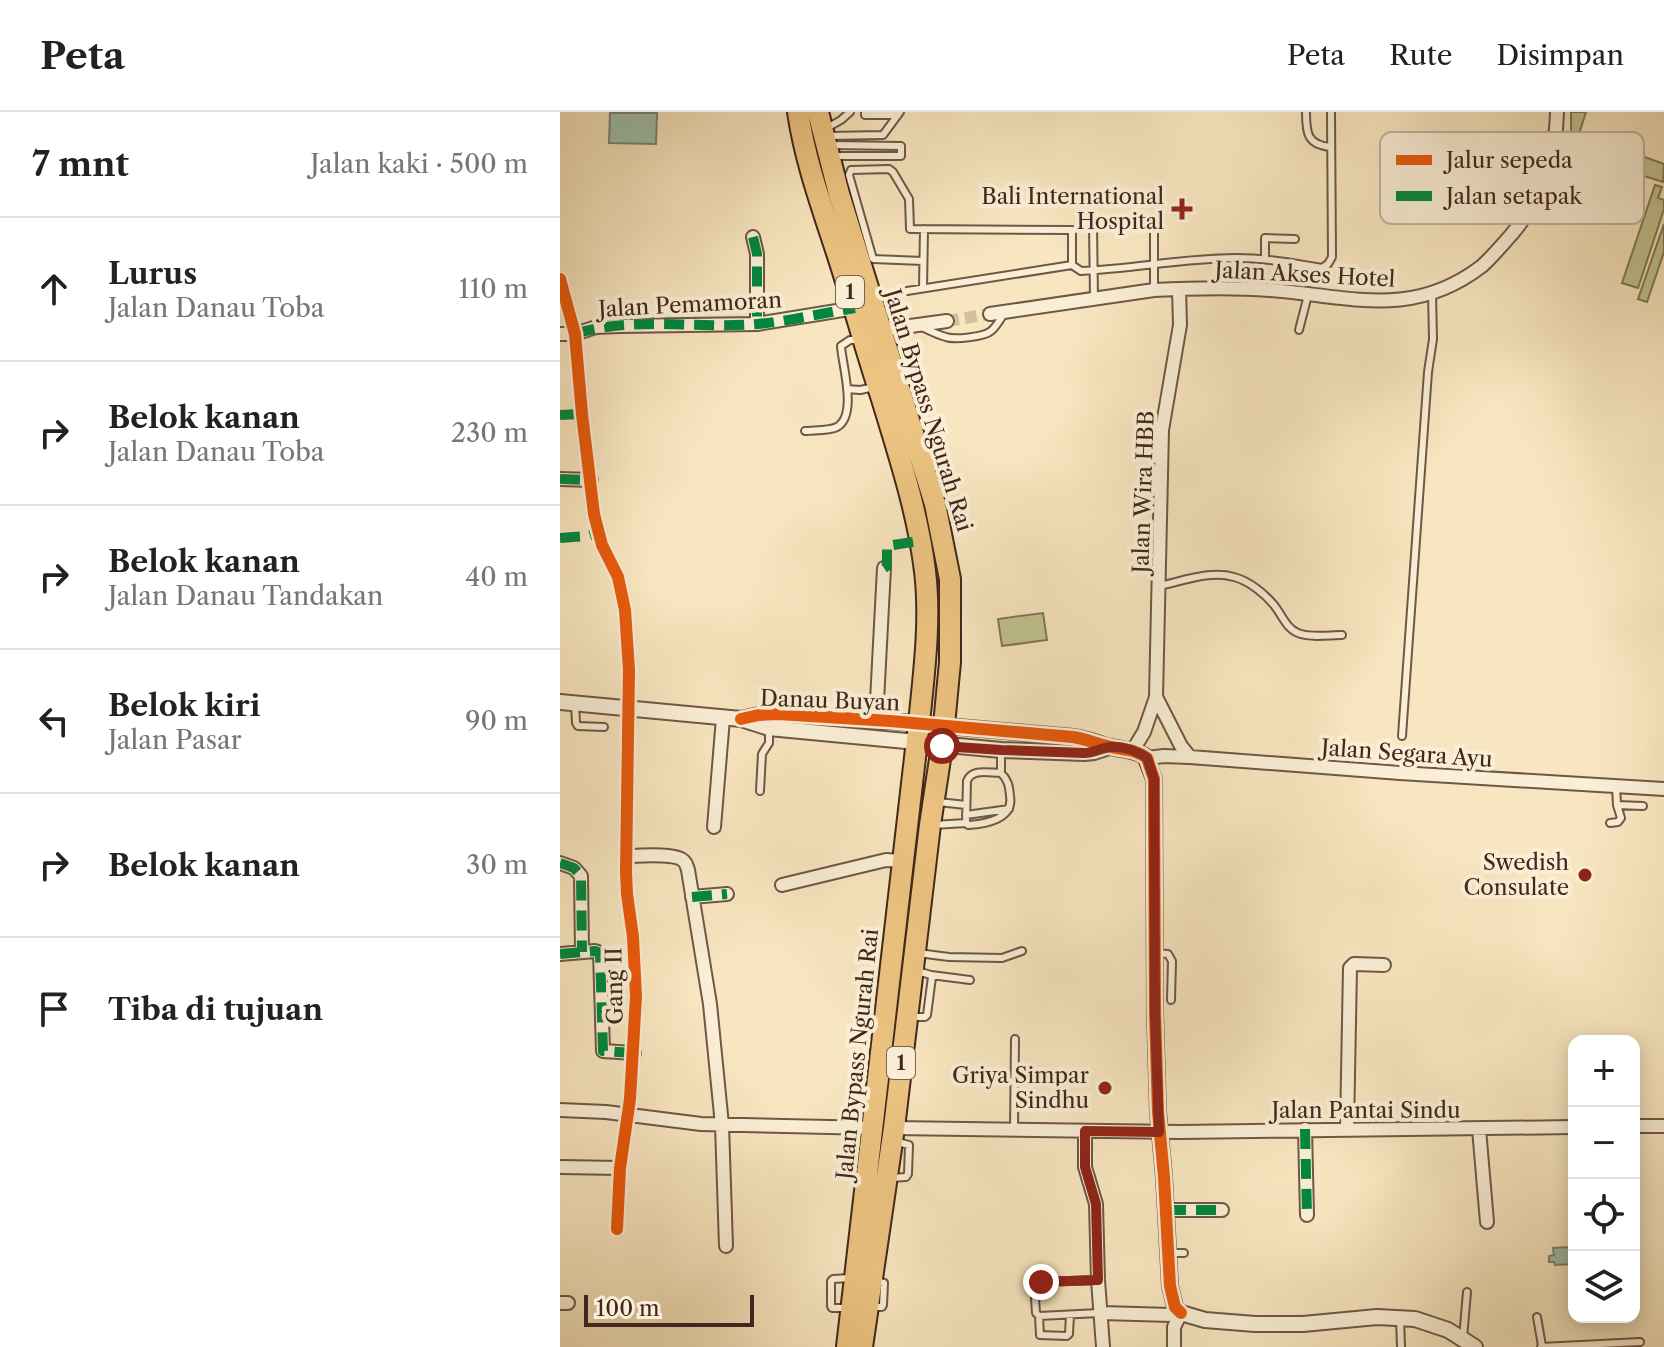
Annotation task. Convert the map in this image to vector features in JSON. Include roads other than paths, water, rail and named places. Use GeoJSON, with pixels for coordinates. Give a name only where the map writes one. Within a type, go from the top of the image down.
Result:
{"type":"FeatureCollection","features":[{"type":"Feature","properties":{"kind":"highway","name":"Jalan Bypass Ngurah Rai"},"geometry":{"type":"LineString","coordinates":[[798,112],[818,195],[855,308],[872,335],[877,386],[938,514],[950,579],[950,662],[930,825],[919,966],[886,1132],[860,1308],[847,1347]]}},
{"type":"Feature","properties":{"kind":"highway","name":"Jalan Bypass Ngurah Rai"},"geometry":{"type":"LineString","coordinates":[[823,136],[872,335],[914,469],[927,595],[923,680],[903,861],[886,1132],[887,1178],[864,1279]]}},
{"type":"Feature","properties":{"kind":"highway","name":"Jalan Bypass Ngurah Rai"},"geometry":{"type":"LineString","coordinates":[[860,1308],[862,1347]]}},
{"type":"Feature","properties":{"kind":"street","name":"Jalan Akses Hotel"},"geometry":{"type":"LineString","coordinates":[[1556,132],[1557,112]]}},
{"type":"Feature","properties":{"kind":"street","name":"Jalan Akses Hotel"},"geometry":{"type":"LineString","coordinates":[[990,314],[1179,289],[1272,290],[1382,302],[1407,299],[1432,293],[1459,281],[1483,265],[1520,224]]}},
{"type":"Feature","properties":{"kind":"street"},"geometry":{"type":"LineString","coordinates":[[753,237],[757,254],[757,324]]}},
{"type":"Feature","properties":{"kind":"street","name":"Gang II"},"geometry":{"type":"LineString","coordinates":[[560,279],[575,334],[598,533],[618,577],[625,610],[629,670],[626,856],[627,897],[636,972],[634,1053],[620,1168],[617,1229]]}},
{"type":"Feature","properties":{"kind":"street","name":"Jalan Wira HBB"},"geometry":{"type":"LineString","coordinates":[[1133,750],[1144,732],[1156,697],[1162,430],[1180,325],[1179,289]]}},
{"type":"Feature","properties":{"kind":"street","name":"Jalan Pemamoran"},"geometry":{"type":"LineString","coordinates":[[560,334],[575,334],[608,326],[757,324],[855,308]]}},
{"type":"Feature","properties":{"kind":"street"},"geometry":{"type":"LineString","coordinates":[[872,335],[947,321]]}},
{"type":"Feature","properties":{"kind":"street"},"geometry":{"type":"LineString","coordinates":[[560,479],[591,480]]}},
{"type":"Feature","properties":{"kind":"street"},"geometry":{"type":"LineString","coordinates":[[876,720],[884,568]]}},
{"type":"Feature","properties":{"kind":"street","name":"Jalan Wira HBB"},"geometry":{"type":"LineString","coordinates":[[1156,697],[1181,746],[1190,757]]}},
{"type":"Feature","properties":{"kind":"street","name":"Danau Buyan"},"geometry":{"type":"LineString","coordinates":[[568,703],[741,719],[769,728],[917,733]]}},
{"type":"Feature","properties":{"kind":"street","name":"Danau Buyan"},"geometry":{"type":"LineString","coordinates":[[741,719],[778,714],[876,720],[917,733]]}},
{"type":"Feature","properties":{"kind":"street"},"geometry":{"type":"LineString","coordinates":[[714,827],[723,718]]}},
{"type":"Feature","properties":{"kind":"street"},"geometry":{"type":"LineString","coordinates":[[917,733],[1073,737],[1133,750],[1147,758],[1154,779],[1154,953],[1159,1132],[1172,1298],[1181,1313]]}},
{"type":"Feature","properties":{"kind":"street"},"geometry":{"type":"LineString","coordinates":[[943,736],[1001,750],[1084,753],[1109,747]]}},
{"type":"Feature","properties":{"kind":"street","name":"Jalan Segara Ayu"},"geometry":{"type":"LineString","coordinates":[[1147,758],[1190,757],[1664,789]]}},
{"type":"Feature","properties":{"kind":"street"},"geometry":{"type":"LineString","coordinates":[[626,856],[682,859],[688,870],[710,1004],[722,1125],[726,1246]]}},
{"type":"Feature","properties":{"kind":"street"},"geometry":{"type":"LineString","coordinates":[[782,885],[886,860],[903,861]]}},
{"type":"Feature","properties":{"kind":"street"},"geometry":{"type":"LineString","coordinates":[[560,863],[574,868],[581,876],[582,952]]}},
{"type":"Feature","properties":{"kind":"street"},"geometry":{"type":"LineString","coordinates":[[692,897],[727,894]]}},
{"type":"Feature","properties":{"kind":"street"},"geometry":{"type":"LineString","coordinates":[[560,954],[600,953],[603,1052],[634,1053]]}},
{"type":"Feature","properties":{"kind":"street"},"geometry":{"type":"LineString","coordinates":[[1347,1129],[1350,968],[1354,964],[1384,965]]}},
{"type":"Feature","properties":{"kind":"street","name":"Jalan Pantai Sindu"},"geometry":{"type":"LineString","coordinates":[[560,1110],[722,1125],[886,1132],[1568,1127]]}},
{"type":"Feature","properties":{"kind":"street"},"geometry":{"type":"LineString","coordinates":[[1640,1126],[1664,1126]]}},
{"type":"Feature","properties":{"kind":"street"},"geometry":{"type":"LineString","coordinates":[[1305,1129],[1307,1215]]}},
{"type":"Feature","properties":{"kind":"street"},"geometry":{"type":"LineString","coordinates":[[1479,1129],[1487,1222]]}},
{"type":"Feature","properties":{"kind":"street"},"geometry":{"type":"LineString","coordinates":[[1085,1131],[1085,1167],[1096,1204],[1103,1347]]}},
{"type":"Feature","properties":{"kind":"street"},"geometry":{"type":"LineString","coordinates":[[560,1167],[620,1168]]}},
{"type":"Feature","properties":{"kind":"street"},"geometry":{"type":"LineString","coordinates":[[1166,1210],[1222,1210]]}},
{"type":"Feature","properties":{"kind":"street"},"geometry":{"type":"LineString","coordinates":[[1102,1313],[1181,1313],[1205,1320],[1255,1324],[1400,1317],[1432,1324],[1469,1342]]}},
{"type":"Feature","properties":{"kind":"street"},"geometry":{"type":"LineString","coordinates":[[1174,1347],[1174,1327],[1181,1313]]}},
{"type":"Feature","properties":{"kind":"lane"},"geometry":{"type":"LineString","coordinates":[[823,136],[850,112]]}},
{"type":"Feature","properties":{"kind":"lane"},"geometry":{"type":"LineString","coordinates":[[865,112],[865,115],[899,113]]}},
{"type":"Feature","properties":{"kind":"lane"},"geometry":{"type":"LineString","coordinates":[[1306,112],[1306,128],[1311,140],[1320,146],[1331,147]]}},
{"type":"Feature","properties":{"kind":"lane"},"geometry":{"type":"LineString","coordinates":[[907,291],[1072,265],[1081,271],[1204,259],[1265,258],[1322,268],[1332,257],[1331,112]]}},
{"type":"Feature","properties":{"kind":"lane"},"geometry":{"type":"LineString","coordinates":[[823,136],[883,135],[899,113]]}},
{"type":"Feature","properties":{"kind":"lane"},"geometry":{"type":"LineString","coordinates":[[823,136],[901,146],[901,156],[823,136]]}},
{"type":"Feature","properties":{"kind":"lane"},"geometry":{"type":"LineString","coordinates":[[923,261],[873,259],[849,175],[851,170],[889,169],[893,172],[909,199],[910,229],[1072,230],[1072,265]]}},
{"type":"Feature","properties":{"kind":"lane"},"geometry":{"type":"LineString","coordinates":[[1094,298],[1093,224],[1154,224],[1154,290]]}},
{"type":"Feature","properties":{"kind":"lane"},"geometry":{"type":"LineString","coordinates":[[923,288],[924,229]]}},
{"type":"Feature","properties":{"kind":"lane"},"geometry":{"type":"LineString","coordinates":[[1265,258],[1265,238],[1295,239]]}},
{"type":"Feature","properties":{"kind":"lane"},"geometry":{"type":"LineString","coordinates":[[1402,736],[1428,372],[1433,339],[1432,293]]}},
{"type":"Feature","properties":{"kind":"lane"},"geometry":{"type":"LineString","coordinates":[[1299,330],[1308,295]]}},
{"type":"Feature","properties":{"kind":"lane"},"geometry":{"type":"LineString","coordinates":[[917,325],[953,339],[991,331],[1005,312]]}},
{"type":"Feature","properties":{"kind":"lane"},"geometry":{"type":"LineString","coordinates":[[805,431],[836,427],[844,420],[847,389],[841,346],[850,340],[872,335]]}},
{"type":"Feature","properties":{"kind":"lane"},"geometry":{"type":"LineString","coordinates":[[847,389],[877,386]]}},
{"type":"Feature","properties":{"kind":"lane"},"geometry":{"type":"LineString","coordinates":[[1159,586],[1202,576],[1232,576],[1261,591],[1286,625],[1295,632],[1303,635],[1342,635]]}},
{"type":"Feature","properties":{"kind":"lane"},"geometry":{"type":"LineString","coordinates":[[568,703],[578,726],[604,727]]}},
{"type":"Feature","properties":{"kind":"lane"},"geometry":{"type":"LineString","coordinates":[[760,791],[762,754],[769,743],[769,728]]}},
{"type":"Feature","properties":{"kind":"lane"},"geometry":{"type":"LineString","coordinates":[[1001,750],[1001,773],[1008,781],[1009,809],[995,820],[968,825],[966,805],[969,776],[974,773],[1001,773]]}},
{"type":"Feature","properties":{"kind":"lane"},"geometry":{"type":"LineString","coordinates":[[1610,823],[1618,822],[1621,818],[1616,786]]}},
{"type":"Feature","properties":{"kind":"lane"},"geometry":{"type":"LineString","coordinates":[[934,801],[966,805]]}},
{"type":"Feature","properties":{"kind":"lane"},"geometry":{"type":"LineString","coordinates":[[1617,805],[1643,806]]}},
{"type":"Feature","properties":{"kind":"lane"},"geometry":{"type":"LineString","coordinates":[[930,825],[966,819]]}},
{"type":"Feature","properties":{"kind":"lane"},"geometry":{"type":"LineString","coordinates":[[919,966],[949,957],[1002,958],[1022,951]]}},
{"type":"Feature","properties":{"kind":"lane"},"geometry":{"type":"LineString","coordinates":[[1154,953],[1168,954],[1172,961],[1171,1000]]}},
{"type":"Feature","properties":{"kind":"lane"},"geometry":{"type":"LineString","coordinates":[[919,966],[970,980]]}},
{"type":"Feature","properties":{"kind":"lane"},"geometry":{"type":"LineString","coordinates":[[1014,1130],[1015,1039]]}},
{"type":"Feature","properties":{"kind":"lane"},"geometry":{"type":"LineString","coordinates":[[1168,1253],[1184,1253]]}},
{"type":"Feature","properties":{"kind":"lane"},"geometry":{"type":"LineString","coordinates":[[860,1308],[883,1305],[884,1283],[864,1279]]}},
{"type":"Feature","properties":{"kind":"lane"},"geometry":{"type":"LineString","coordinates":[[1070,1315],[1067,1336],[1040,1335],[1035,1298],[1038,1282],[1098,1280]]}},
{"type":"Feature","properties":{"kind":"lane"},"geometry":{"type":"LineString","coordinates":[[1467,1292],[1469,1342]]}},
{"type":"Feature","properties":{"kind":"lane"},"geometry":{"type":"LineString","coordinates":[[1039,1316],[1102,1313]]}},
{"type":"Feature","properties":{"kind":"lane"},"geometry":{"type":"LineString","coordinates":[[1400,1317],[1401,1347]]}},
{"type":"Feature","properties":{"kind":"lane"},"geometry":{"type":"LineString","coordinates":[[1537,1317],[1541,1346],[1640,1342]]}},
{"type":"Feature","properties":{"kind":"tunnel"},"geometry":{"type":"LineString","coordinates":[[947,321],[990,314]]}},
{"type":"Feature","properties":{"kind":"place","name":"Bali International Hospital"},"geometry":{"type":"Point","coordinates":[1182,209]}},
{"type":"Feature","properties":{"kind":"place","name":"Swedish Consulate"},"geometry":{"type":"Point","coordinates":[1585,875]}},
{"type":"Feature","properties":{"kind":"place","name":"Griya Simpar Sindhu"},"geometry":{"type":"Point","coordinates":[1105,1088]}}]}
